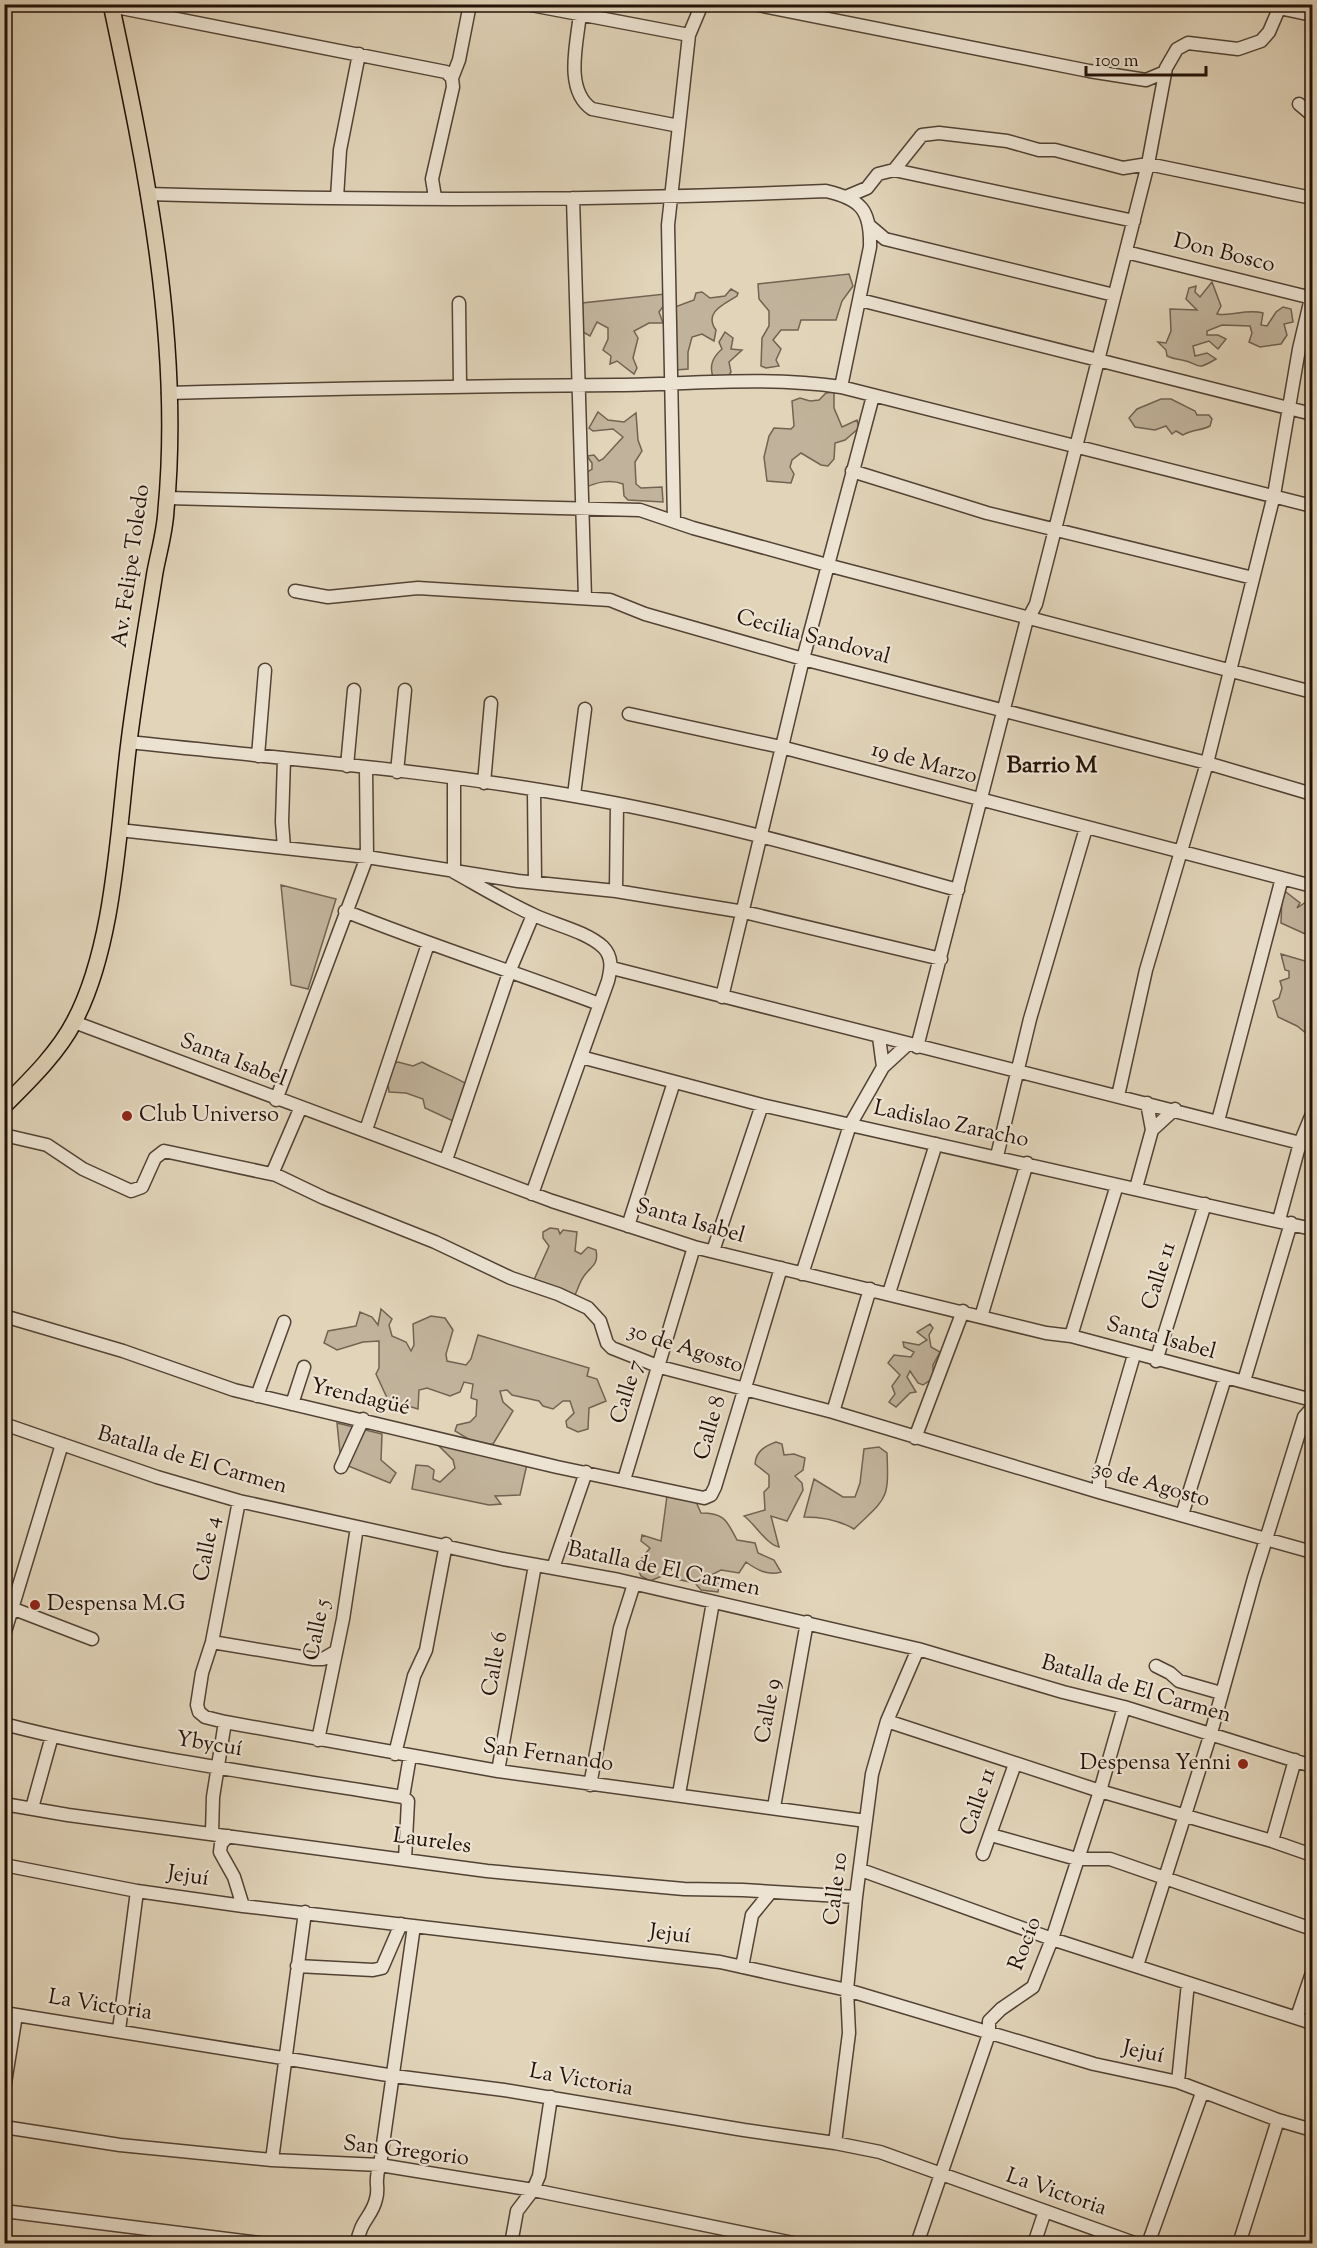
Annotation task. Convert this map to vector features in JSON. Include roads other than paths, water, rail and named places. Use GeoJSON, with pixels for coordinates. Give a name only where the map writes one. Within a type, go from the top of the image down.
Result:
{"type":"FeatureCollection","features":[{"type":"Feature","properties":{"kind":"main road","name":"Av. Felipe Toledo"},"geometry":{"type":"LineString","coordinates":[[4,1106],[57,1048],[74,1022],[95,967],[104,932],[129,742],[167,498],[168,393],[162,296],[136,121],[111,5]]}},
{"type":"Feature","properties":{"kind":"street"},"geometry":{"type":"LineString","coordinates":[[435,197],[432,179],[453,87],[452,78],[459,60],[470,4]]}},
{"type":"Feature","properties":{"kind":"street"},"geometry":{"type":"LineString","coordinates":[[526,4],[689,34]]}},
{"type":"Feature","properties":{"kind":"street"},"geometry":{"type":"LineString","coordinates":[[674,521],[668,225],[689,34],[702,4]]}},
{"type":"Feature","properties":{"kind":"street"},"geometry":{"type":"LineString","coordinates":[[753,4],[1146,80],[1165,72]]}},
{"type":"Feature","properties":{"kind":"street"},"geometry":{"type":"LineString","coordinates":[[111,5],[447,72],[452,78]]}},
{"type":"Feature","properties":{"kind":"street"},"geometry":{"type":"LineString","coordinates":[[802,1274],[850,1125],[883,1067],[913,1046],[941,959],[980,800],[1028,620],[1036,604],[1134,221],[1148,164],[1165,72],[1177,49],[1188,43],[1238,49],[1261,41],[1269,32],[1280,6],[1312,15]]}},
{"type":"Feature","properties":{"kind":"street"},"geometry":{"type":"LineString","coordinates":[[580,14],[574,75],[585,105],[592,109],[679,126]]}},
{"type":"Feature","properties":{"kind":"street"},"geometry":{"type":"LineString","coordinates":[[337,198],[340,150],[359,54]]}},
{"type":"Feature","properties":{"kind":"street"},"geometry":{"type":"LineString","coordinates":[[1146,80],[1159,99]]}},
{"type":"Feature","properties":{"kind":"street"},"geometry":{"type":"LineString","coordinates":[[1299,104],[1312,115]]}},
{"type":"Feature","properties":{"kind":"street"},"geometry":{"type":"LineString","coordinates":[[894,170],[922,135],[939,133],[1007,141],[1039,150],[1055,150],[1123,168],[1148,164],[1312,198]]}},
{"type":"Feature","properties":{"kind":"street"},"geometry":{"type":"LineString","coordinates":[[848,196],[867,188],[878,174],[894,170],[1134,221]]}},
{"type":"Feature","properties":{"kind":"street"},"geometry":{"type":"LineString","coordinates":[[147,194],[337,198],[670,198],[826,191],[848,196],[863,207],[871,227],[870,247],[842,387]]}},
{"type":"Feature","properties":{"kind":"street"},"geometry":{"type":"LineString","coordinates":[[573,198],[585,598]]}},
{"type":"Feature","properties":{"kind":"street"},"geometry":{"type":"LineString","coordinates":[[871,227],[885,238],[1114,295]]}},
{"type":"Feature","properties":{"kind":"street","name":"Don Bosco"},"geometry":{"type":"LineString","coordinates":[[1126,252],[1312,296]]}},
{"type":"Feature","properties":{"kind":"street"},"geometry":{"type":"LineString","coordinates":[[1118,1096],[1146,970],[1207,763],[1274,495],[1299,349],[1312,296]]}},
{"type":"Feature","properties":{"kind":"street"},"geometry":{"type":"LineString","coordinates":[[860,300],[1312,414]]}},
{"type":"Feature","properties":{"kind":"street"},"geometry":{"type":"LineString","coordinates":[[459,303],[460,385]]}},
{"type":"Feature","properties":{"kind":"street"},"geometry":{"type":"LineString","coordinates":[[168,393],[460,385],[817,383],[842,387],[1312,506]]}},
{"type":"Feature","properties":{"kind":"street"},"geometry":{"type":"LineString","coordinates":[[722,997],[803,659],[873,396]]}},
{"type":"Feature","properties":{"kind":"street"},"geometry":{"type":"LineString","coordinates":[[852,471],[987,513],[1253,578]]}},
{"type":"Feature","properties":{"kind":"street"},"geometry":{"type":"LineString","coordinates":[[167,498],[640,510],[827,565],[1028,620],[1312,692]]}},
{"type":"Feature","properties":{"kind":"street","name":"Cecilia Sandoval"},"geometry":{"type":"LineString","coordinates":[[295,591],[328,597],[418,588],[610,600],[645,614],[803,659],[1004,709],[1207,763],[1312,794]]}},
{"type":"Feature","properties":{"kind":"street"},"geometry":{"type":"LineString","coordinates":[[258,756],[265,670]]}},
{"type":"Feature","properties":{"kind":"street"},"geometry":{"type":"LineString","coordinates":[[347,766],[354,690]]}},
{"type":"Feature","properties":{"kind":"street"},"geometry":{"type":"LineString","coordinates":[[397,772],[405,690]]}},
{"type":"Feature","properties":{"kind":"street"},"geometry":{"type":"LineString","coordinates":[[484,783],[491,703]]}},
{"type":"Feature","properties":{"kind":"street"},"geometry":{"type":"LineString","coordinates":[[574,795],[585,709]]}},
{"type":"Feature","properties":{"kind":"street","name":"19 de Marzo"},"geometry":{"type":"LineString","coordinates":[[629,714],[781,747],[1086,828],[1183,850],[1312,886]]}},
{"type":"Feature","properties":{"kind":"street"},"geometry":{"type":"LineString","coordinates":[[129,742],[366,768],[574,795],[760,836],[958,890]]}},
{"type":"Feature","properties":{"kind":"street"},"geometry":{"type":"LineString","coordinates":[[284,759],[282,822],[284,848]]}},
{"type":"Feature","properties":{"kind":"street"},"geometry":{"type":"LineString","coordinates":[[276,1100],[367,857],[366,768]]}},
{"type":"Feature","properties":{"kind":"street"},"geometry":{"type":"LineString","coordinates":[[454,780],[454,872]]}},
{"type":"Feature","properties":{"kind":"street"},"geometry":{"type":"LineString","coordinates":[[534,790],[535,883]]}},
{"type":"Feature","properties":{"kind":"street"},"geometry":{"type":"LineString","coordinates":[[616,804],[616,891]]}},
{"type":"Feature","properties":{"kind":"street"},"geometry":{"type":"LineString","coordinates":[[997,1156],[1065,893],[1086,828]]}},
{"type":"Feature","properties":{"kind":"street"},"geometry":{"type":"LineString","coordinates":[[118,830],[367,857],[518,881],[616,891],[744,912],[941,959]]}},
{"type":"Feature","properties":{"kind":"street"},"geometry":{"type":"LineString","coordinates":[[454,872],[533,915],[594,941],[604,948],[612,968],[532,1194]]}},
{"type":"Feature","properties":{"kind":"street"},"geometry":{"type":"LineString","coordinates":[[1218,1121],[1282,878]]}},
{"type":"Feature","properties":{"kind":"street"},"geometry":{"type":"LineString","coordinates":[[508,902],[518,881]]}},
{"type":"Feature","properties":{"kind":"street"},"geometry":{"type":"LineString","coordinates":[[345,911],[428,944],[510,970],[599,1004]]}},
{"type":"Feature","properties":{"kind":"street"},"geometry":{"type":"LineString","coordinates":[[446,1160],[510,970],[533,915]]}},
{"type":"Feature","properties":{"kind":"street"},"geometry":{"type":"LineString","coordinates":[[366,1130],[428,944]]}},
{"type":"Feature","properties":{"kind":"street"},"geometry":{"type":"LineString","coordinates":[[612,968],[1306,1144]]}},
{"type":"Feature","properties":{"kind":"street","name":"Santa Isabel"},"geometry":{"type":"LineString","coordinates":[[74,1022],[276,1100],[366,1130],[532,1194],[694,1247],[981,1317],[1071,1336],[1134,1355],[1312,1400]]}},
{"type":"Feature","properties":{"kind":"street"},"geometry":{"type":"LineString","coordinates":[[879,1037],[883,1067]]}},
{"type":"Feature","properties":{"kind":"street","name":"Ladislao Zaracho"},"geometry":{"type":"LineString","coordinates":[[581,1058],[762,1105],[997,1156],[1312,1229]]}},
{"type":"Feature","properties":{"kind":"street"},"geometry":{"type":"LineString","coordinates":[[628,1226],[674,1082]]}},
{"type":"Feature","properties":{"kind":"street"},"geometry":{"type":"LineString","coordinates":[[1136,1188],[1152,1130],[1147,1102]]}},
{"type":"Feature","properties":{"kind":"street"},"geometry":{"type":"LineString","coordinates":[[713,1251],[762,1105]]}},
{"type":"Feature","properties":{"kind":"street"},"geometry":{"type":"LineString","coordinates":[[272,1174],[300,1109]]}},
{"type":"Feature","properties":{"kind":"street"},"geometry":{"type":"LineString","coordinates":[[1152,1130],[1175,1109]]}},
{"type":"Feature","properties":{"kind":"street"},"geometry":{"type":"LineString","coordinates":[[1244,1381],[1312,1114]]}},
{"type":"Feature","properties":{"kind":"street","name":"30 de Agosto"},"geometry":{"type":"LineString","coordinates":[[4,1135],[47,1145],[83,1169],[135,1191],[142,1187],[155,1158],[164,1151],[272,1174],[435,1242],[511,1278],[558,1294],[588,1308],[600,1320],[607,1343],[612,1348],[660,1367],[833,1412],[1099,1492],[1312,1552]]}},
{"type":"Feature","properties":{"kind":"street"},"geometry":{"type":"LineString","coordinates":[[889,1293],[936,1144]]}},
{"type":"Feature","properties":{"kind":"street"},"geometry":{"type":"LineString","coordinates":[[981,1317],[1027,1163]]}},
{"type":"Feature","properties":{"kind":"street"},"geometry":{"type":"LineString","coordinates":[[1071,1336],[1117,1185]]}},
{"type":"Feature","properties":{"kind":"street","name":"Calle 11"},"geometry":{"type":"LineString","coordinates":[[1156,1360],[1204,1204]]}},
{"type":"Feature","properties":{"kind":"street","name":"Calle 7"},"geometry":{"type":"LineString","coordinates":[[624,1480],[649,1394],[660,1367],[662,1352],[694,1247]]}},
{"type":"Feature","properties":{"kind":"street","name":"Calle 8"},"geometry":{"type":"LineString","coordinates":[[711,1495],[781,1268]]}},
{"type":"Feature","properties":{"kind":"street"},"geometry":{"type":"LineString","coordinates":[[833,1412],[870,1289]]}},
{"type":"Feature","properties":{"kind":"street"},"geometry":{"type":"LineString","coordinates":[[915,1438],[963,1311]]}},
{"type":"Feature","properties":{"kind":"street","name":"Yrendagüé"},"geometry":{"type":"LineString","coordinates":[[4,1316],[123,1351],[257,1396],[704,1498],[711,1495]]}},
{"type":"Feature","properties":{"kind":"street"},"geometry":{"type":"LineString","coordinates":[[257,1396],[284,1322]]}},
{"type":"Feature","properties":{"kind":"street"},"geometry":{"type":"LineString","coordinates":[[1099,1492],[1098,1475],[1134,1355]]}},
{"type":"Feature","properties":{"kind":"street"},"geometry":{"type":"LineString","coordinates":[[292,1404],[304,1367]]}},
{"type":"Feature","properties":{"kind":"street"},"geometry":{"type":"LineString","coordinates":[[1182,1515],[1224,1378]]}},
{"type":"Feature","properties":{"kind":"street"},"geometry":{"type":"LineString","coordinates":[[1137,1966],[1211,1733],[1304,1417],[1312,1408]]}},
{"type":"Feature","properties":{"kind":"street"},"geometry":{"type":"LineString","coordinates":[[341,1467],[363,1419]]}},
{"type":"Feature","properties":{"kind":"street","name":"Batalla de El Carmen"},"geometry":{"type":"LineString","coordinates":[[4,1424],[157,1477],[239,1501],[634,1584],[918,1648],[1063,1692],[1124,1707],[1211,1733],[1312,1766]]}},
{"type":"Feature","properties":{"kind":"street"},"geometry":{"type":"LineString","coordinates":[[4,1635],[62,1444]]}},
{"type":"Feature","properties":{"kind":"street"},"geometry":{"type":"LineString","coordinates":[[553,1568],[586,1472]]}},
{"type":"Feature","properties":{"kind":"street","name":"Calle 4"},"geometry":{"type":"LineString","coordinates":[[205,1717],[199,1712],[197,1705],[202,1673],[212,1642],[239,1501]]}},
{"type":"Feature","properties":{"kind":"street","name":"Calle 5"},"geometry":{"type":"LineString","coordinates":[[318,1740],[357,1527]]}},
{"type":"Feature","properties":{"kind":"street"},"geometry":{"type":"LineString","coordinates":[[395,1754],[414,1676],[426,1650],[446,1544]]}},
{"type":"Feature","properties":{"kind":"street","name":"Calle 6"},"geometry":{"type":"LineString","coordinates":[[498,1771],[535,1565]]}},
{"type":"Feature","properties":{"kind":"street"},"geometry":{"type":"LineString","coordinates":[[590,1785],[620,1628],[634,1584]]}},
{"type":"Feature","properties":{"kind":"street"},"geometry":{"type":"LineString","coordinates":[[679,1794],[713,1602]]}},
{"type":"Feature","properties":{"kind":"street"},"geometry":{"type":"LineString","coordinates":[[12,1604],[92,1639]]}},
{"type":"Feature","properties":{"kind":"street","name":"Calle 9"},"geometry":{"type":"LineString","coordinates":[[774,1807],[807,1622]]}},
{"type":"Feature","properties":{"kind":"street"},"geometry":{"type":"LineString","coordinates":[[212,1642],[314,1659],[323,1659],[335,1652]]}},
{"type":"Feature","properties":{"kind":"street","name":"Calle 10"},"geometry":{"type":"LineString","coordinates":[[835,2143],[849,2033],[847,1990],[856,1898],[872,1774],[887,1721],[918,1648]]}},
{"type":"Feature","properties":{"kind":"street"},"geometry":{"type":"LineString","coordinates":[[1156,1666],[1170,1672],[1179,1681],[1221,1693]]}},
{"type":"Feature","properties":{"kind":"street","name":"Rocío"},"geometry":{"type":"LineString","coordinates":[[917,2244],[989,2034],[989,2021],[1033,1987],[1052,1939],[1100,1791],[1124,1707]]}},
{"type":"Feature","properties":{"kind":"street"},"geometry":{"type":"LineString","coordinates":[[205,1717],[225,1722],[220,1767],[213,1797],[212,1833]]}},
{"type":"Feature","properties":{"kind":"street"},"geometry":{"type":"LineString","coordinates":[[205,1717],[223,1737]]}},
{"type":"Feature","properties":{"kind":"street"},"geometry":{"type":"LineString","coordinates":[[887,1721],[1100,1791],[1272,1841],[1312,1855]]}},
{"type":"Feature","properties":{"kind":"street","name":"San Fernando"},"geometry":{"type":"LineString","coordinates":[[225,1722],[498,1771],[866,1821]]}},
{"type":"Feature","properties":{"kind":"street","name":"Ybycuí"},"geometry":{"type":"LineString","coordinates":[[4,1724],[193,1765],[220,1767],[405,1799]]}},
{"type":"Feature","properties":{"kind":"street"},"geometry":{"type":"LineString","coordinates":[[32,1808],[52,1736]]}},
{"type":"Feature","properties":{"kind":"street"},"geometry":{"type":"LineString","coordinates":[[405,1859],[405,1799],[410,1756]]}},
{"type":"Feature","properties":{"kind":"street"},"geometry":{"type":"LineString","coordinates":[[1272,1841],[1295,1760]]}},
{"type":"Feature","properties":{"kind":"street","name":"Calle 11"},"geometry":{"type":"LineString","coordinates":[[983,1854],[992,1835],[1015,1764]]}},
{"type":"Feature","properties":{"kind":"street","name":"Laureles"},"geometry":{"type":"LineString","coordinates":[[4,1804],[487,1871],[624,1884],[856,1898]]}},
{"type":"Feature","properties":{"kind":"street"},"geometry":{"type":"LineString","coordinates":[[992,1835],[1077,1859],[1110,1859],[1312,1929]]}},
{"type":"Feature","properties":{"kind":"street"},"geometry":{"type":"LineString","coordinates":[[228,1836],[221,1844],[220,1852],[234,1876],[243,1906]]}},
{"type":"Feature","properties":{"kind":"street","name":"Jejuí"},"geometry":{"type":"LineString","coordinates":[[4,1865],[137,1891],[243,1906],[552,1941],[742,1967],[847,1990],[1094,2064],[1178,2082],[1202,2093],[1312,2130]]}},
{"type":"Feature","properties":{"kind":"street"},"geometry":{"type":"LineString","coordinates":[[861,1870],[1052,1939],[1312,2023]]}},
{"type":"Feature","properties":{"kind":"street"},"geometry":{"type":"LineString","coordinates":[[119,2030],[137,1891]]}},
{"type":"Feature","properties":{"kind":"street"},"geometry":{"type":"LineString","coordinates":[[742,1967],[752,1915],[771,1893]]}},
{"type":"Feature","properties":{"kind":"street"},"geometry":{"type":"LineString","coordinates":[[272,2160],[305,1912]]}},
{"type":"Feature","properties":{"kind":"street"},"geometry":{"type":"LineString","coordinates":[[297,1966],[373,1970],[382,1968],[388,1960],[401,1924]]}},
{"type":"Feature","properties":{"kind":"street"},"geometry":{"type":"LineString","coordinates":[[357,2244],[359,2229],[377,2198],[375,2178],[380,2165],[394,2076],[414,1926]]}},
{"type":"Feature","properties":{"kind":"street"},"geometry":{"type":"LineString","coordinates":[[1297,2017],[1312,1972]]}},
{"type":"Feature","properties":{"kind":"street"},"geometry":{"type":"LineString","coordinates":[[1178,2082],[1188,1983]]}},
{"type":"Feature","properties":{"kind":"street"},"geometry":{"type":"LineString","coordinates":[[4,2089],[10,2014]]}},
{"type":"Feature","properties":{"kind":"street","name":"La Victoria"},"geometry":{"type":"LineString","coordinates":[[10,2014],[394,2076],[551,2097],[880,2152],[1137,2244]]}},
{"type":"Feature","properties":{"kind":"street"},"geometry":{"type":"LineString","coordinates":[[1148,2244],[1202,2093]]}},
{"type":"Feature","properties":{"kind":"street"},"geometry":{"type":"LineString","coordinates":[[511,2244],[517,2211],[533,2190],[539,2176],[551,2097]]}},
{"type":"Feature","properties":{"kind":"street"},"geometry":{"type":"LineString","coordinates":[[1239,2244],[1278,2120]]}},
{"type":"Feature","properties":{"kind":"street","name":"San Gregorio"},"geometry":{"type":"LineString","coordinates":[[4,2127],[120,2145],[272,2160],[380,2165],[533,2190],[798,2244]]}},
{"type":"Feature","properties":{"kind":"street"},"geometry":{"type":"LineString","coordinates":[[1034,2244],[1045,2211]]}},
{"type":"Feature","properties":{"kind":"street"},"geometry":{"type":"LineString","coordinates":[[5,2215],[267,2244]]}},
{"type":"Feature","properties":{"kind":"place","name":"Club Universo"},"geometry":{"type":"Point","coordinates":[127,1116]}},
{"type":"Feature","properties":{"kind":"place","name":"Despensa M.G"},"geometry":{"type":"Point","coordinates":[35,1605]}},
{"type":"Feature","properties":{"kind":"place","name":"Despensa Yenni"},"geometry":{"type":"Point","coordinates":[1243,1764]}},
{"type":"Feature","properties":{"kind":"district","name":"Barrio M"},"geometry":{"type":"Point","coordinates":[1052,766]}}]}
